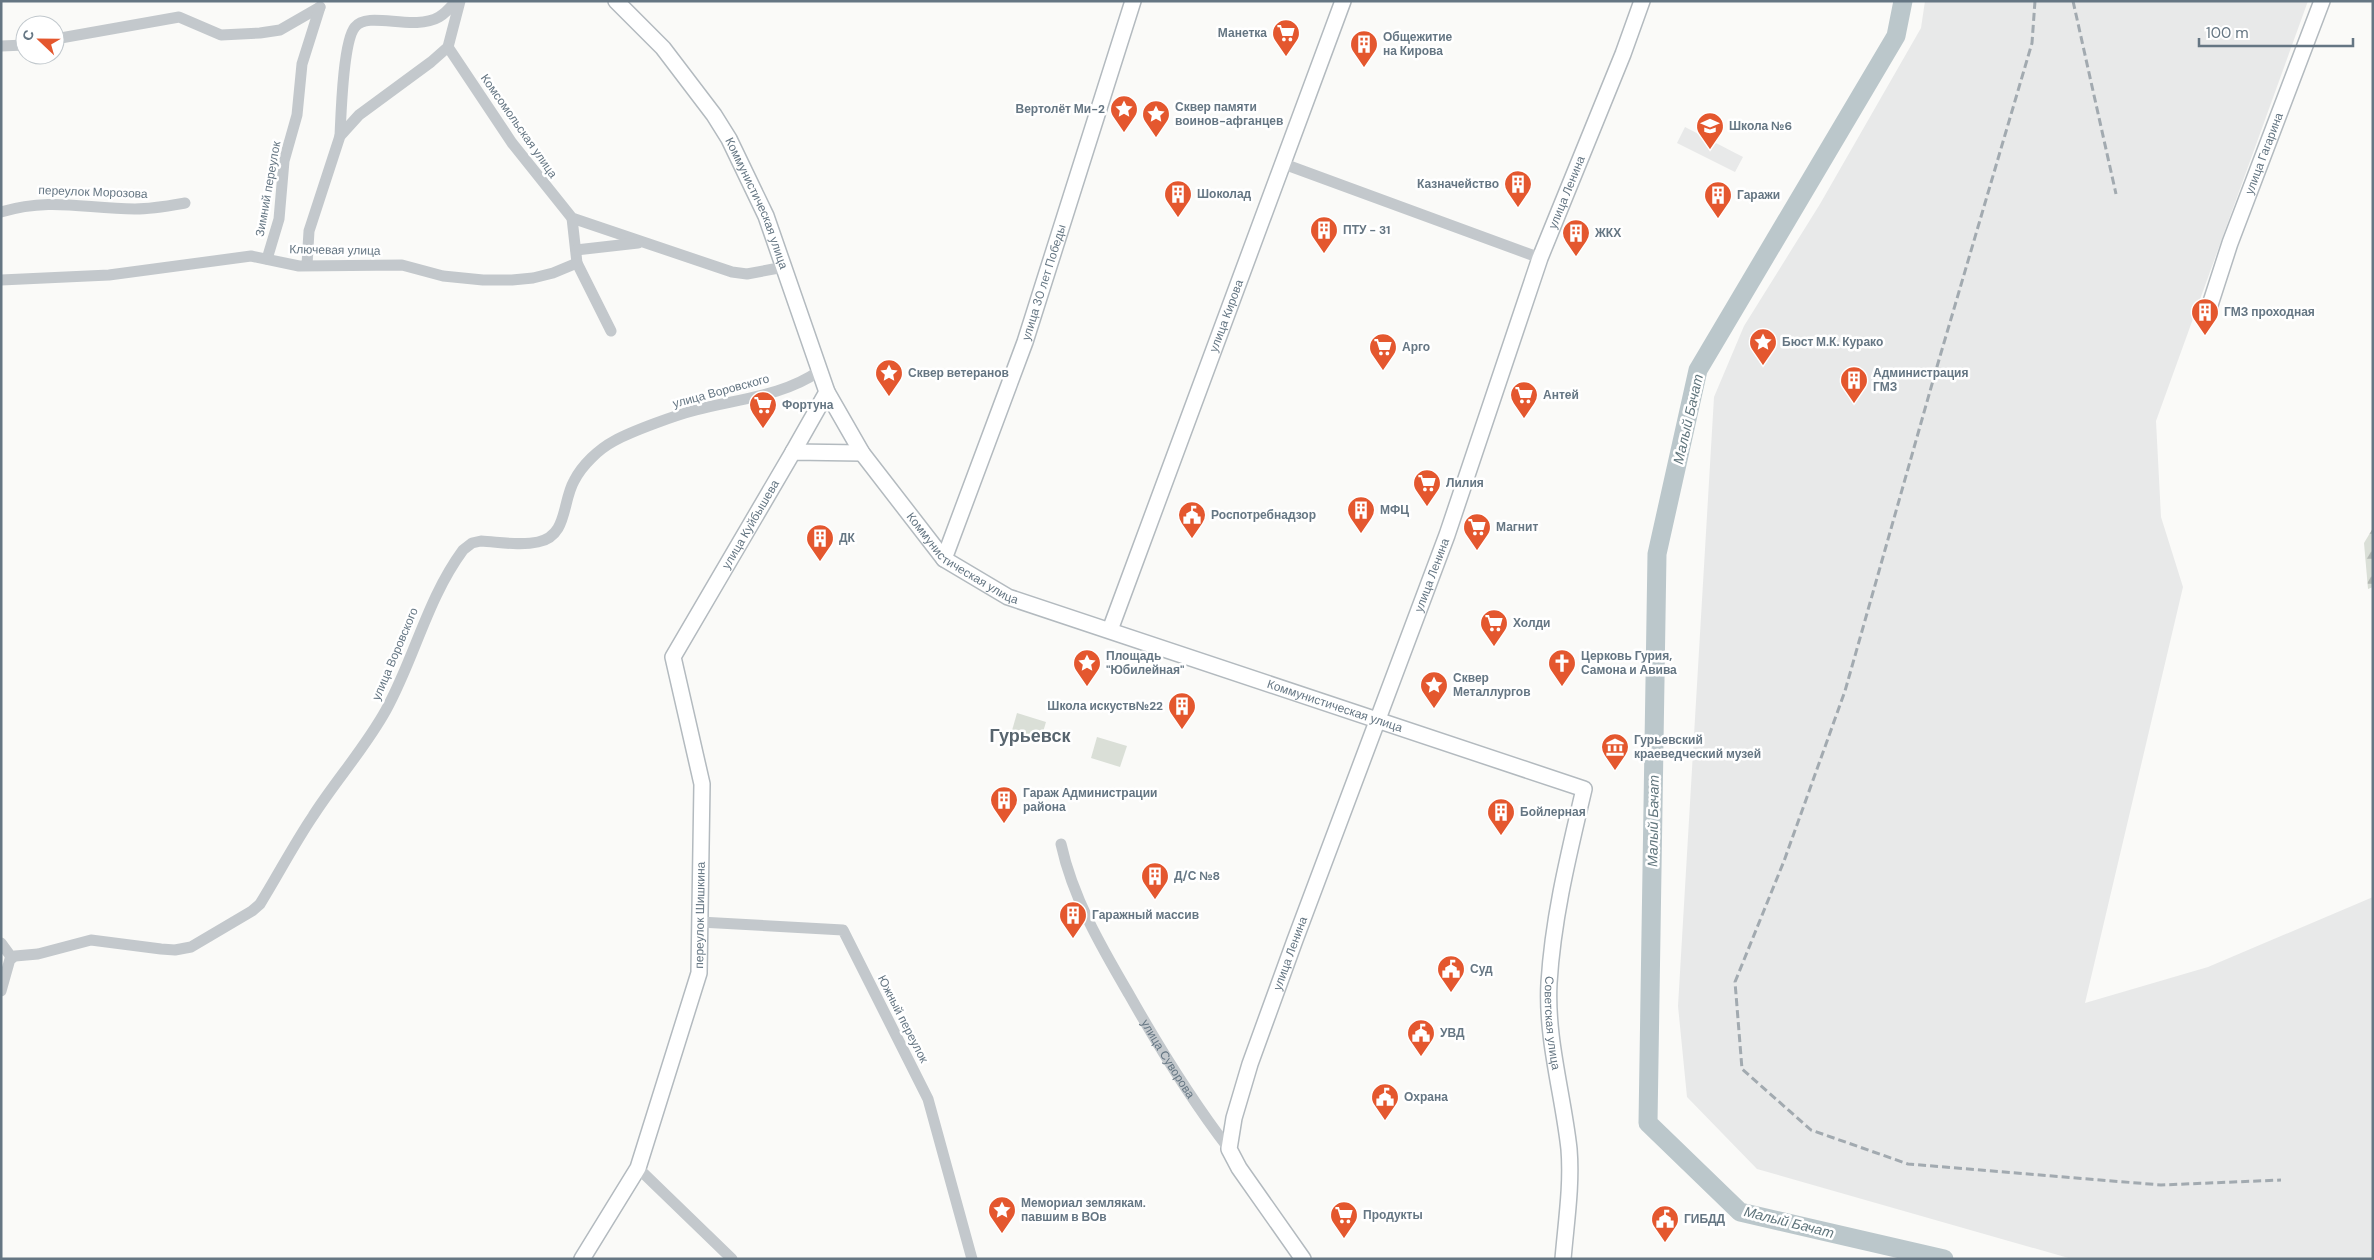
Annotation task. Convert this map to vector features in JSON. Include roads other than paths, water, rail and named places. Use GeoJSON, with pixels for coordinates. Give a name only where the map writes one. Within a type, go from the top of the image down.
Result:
{"type":"FeatureCollection","features":[{"type":"Feature","properties":{"kind":"street"},"geometry":{"type":"LineString","coordinates":[[307,265],[310,231],[340,136],[348,49],[351,35],[356,25],[369,19],[403,24],[430,20],[445,12],[456,1]]}},
{"type":"Feature","properties":{"kind":"street"},"geometry":{"type":"LineString","coordinates":[[340,136],[359,115],[431,62],[448,47],[460,1]]}},
{"type":"Feature","properties":{"kind":"street","name":"улица 30 лет Победы"},"geometry":{"type":"LineString","coordinates":[[944,559],[1025,342],[1133,1]]}},
{"type":"Feature","properties":{"kind":"street","name":"улица Кирова"},"geometry":{"type":"LineString","coordinates":[[1110,630],[1343,1]]}},
{"type":"Feature","properties":{"kind":"street","name":"улица Ленина"},"geometry":{"type":"LineString","coordinates":[[1229,1149],[1234,1118],[1250,1064],[1447,535],[1540,258],[1623,54],[1642,1]]}},
{"type":"Feature","properties":{"kind":"street","name":"улица Гагарина"},"geometry":{"type":"LineString","coordinates":[[2210,308],[2230,243],[2322,1]]}},
{"type":"Feature","properties":{"kind":"street","name":"Коммунистическая улица"},"geometry":{"type":"LineString","coordinates":[[617,2],[663,48],[714,115],[744,168],[766,216],[827,392],[862,452],[944,559],[1008,597],[1584,789]]}},
{"type":"Feature","properties":{"kind":"street","name":"Зимний переулок"},"geometry":{"type":"LineString","coordinates":[[65,37],[179,17],[221,35],[260,34],[280,30],[320,7],[302,64],[297,116],[284,161],[279,219],[267,259]]}},
{"type":"Feature","properties":{"kind":"street"},"geometry":{"type":"LineString","coordinates":[[1,46],[15,45]]}},
{"type":"Feature","properties":{"kind":"street","name":"Комсомольская улица"},"geometry":{"type":"LineString","coordinates":[[448,47],[512,143],[572,218]]}},
{"type":"Feature","properties":{"kind":"street"},"geometry":{"type":"LineString","coordinates":[[1284,164],[1540,258]]}},
{"type":"Feature","properties":{"kind":"street","name":"переулок Морозова"},"geometry":{"type":"LineString","coordinates":[[1,212],[26,205],[46,203],[134,209],[185,203]]}},
{"type":"Feature","properties":{"kind":"street"},"geometry":{"type":"LineString","coordinates":[[611,331],[577,263],[572,218],[642,243],[740,273],[754,273],[784,267]]}},
{"type":"Feature","properties":{"kind":"street"},"geometry":{"type":"LineString","coordinates":[[576,250],[642,243]]}},
{"type":"Feature","properties":{"kind":"street","name":"Ключевая улица"},"geometry":{"type":"LineString","coordinates":[[1,280],[108,276],[251,256],[307,265],[402,265],[454,278],[512,280],[553,273],[577,263]]}},
{"type":"Feature","properties":{"kind":"street","name":"улица Воровского"},"geometry":{"type":"LineString","coordinates":[[12,958],[38,954],[91,940],[175,950],[191,947],[243,918],[260,904],[313,816],[361,751],[386,710],[402,676],[424,619],[463,550],[481,541],[538,542],[550,538],[558,531],[563,518],[566,498],[574,479],[587,463],[614,441],[694,410],[761,395],[806,380],[819,371]]}},
{"type":"Feature","properties":{"kind":"street","name":"улица Куйбышева"},"geometry":{"type":"LineString","coordinates":[[673,656],[827,392]]}},
{"type":"Feature","properties":{"kind":"street"},"geometry":{"type":"LineString","coordinates":[[793,452],[862,452]]}},
{"type":"Feature","properties":{"kind":"street","name":"переулок Шишкина"},"geometry":{"type":"LineString","coordinates":[[582,1259],[638,1168],[699,973],[702,784],[673,656]]}},
{"type":"Feature","properties":{"kind":"street","name":"Советская улица"},"geometry":{"type":"LineString","coordinates":[[1563,1259],[1570,1172],[1569,1150],[1550,1018],[1549,984],[1560,889],[1584,789]]}},
{"type":"Feature","properties":{"kind":"street","name":"улица Суворова"},"geometry":{"type":"LineString","coordinates":[[1060,844],[1067,871],[1109,960],[1164,1055],[1229,1149],[1239,1168],[1303,1259]]}},
{"type":"Feature","properties":{"kind":"street","name":"Южный переулок"},"geometry":{"type":"LineString","coordinates":[[700,922],[843,930],[928,1099],[972,1259]]}},
{"type":"Feature","properties":{"kind":"street"},"geometry":{"type":"LineString","coordinates":[[1,942],[12,958],[1,991]]}},
{"type":"Feature","properties":{"kind":"street"},"geometry":{"type":"LineString","coordinates":[[638,1168],[732,1259]]}},
{"type":"Feature","properties":{"kind":"waterway","name":"Малый Бачат"},"geometry":{"type":"LineString","coordinates":[[1903,1],[1896,36],[1698,370],[1657,554],[1648,1123],[1740,1212],[1944,1259]]}},
{"type":"Feature","properties":{"kind":"railway"},"geometry":{"type":"LineString","coordinates":[[2035,1],[2032,43],[1936,370],[1845,691],[1784,861],[1735,982],[1742,1069],[1811,1130],[1908,1164],[2161,1185],[2281,1180]]}},
{"type":"Feature","properties":{"kind":"railway"},"geometry":{"type":"LineString","coordinates":[[2073,1],[2116,194]]}},
{"type":"Feature","properties":{"kind":"place","name":"Манетка"},"geometry":{"type":"Point","coordinates":[1286,57]}},
{"type":"Feature","properties":{"kind":"place","name":"Общежитие на Кирова"},"geometry":{"type":"Point","coordinates":[1364,68]}},
{"type":"Feature","properties":{"kind":"place","name":"Вертолёт Ми-2"},"geometry":{"type":"Point","coordinates":[1124,133]}},
{"type":"Feature","properties":{"kind":"place","name":"Сквер памяти воинов-афганцев"},"geometry":{"type":"Point","coordinates":[1156,138]}},
{"type":"Feature","properties":{"kind":"place","name":"Школа №6"},"geometry":{"type":"Point","coordinates":[1710,150]}},
{"type":"Feature","properties":{"kind":"place","name":"Казначейство"},"geometry":{"type":"Point","coordinates":[1518,208]}},
{"type":"Feature","properties":{"kind":"place","name":"Шоколад"},"geometry":{"type":"Point","coordinates":[1178,218]}},
{"type":"Feature","properties":{"kind":"place","name":"Гаражи"},"geometry":{"type":"Point","coordinates":[1718,219]}},
{"type":"Feature","properties":{"kind":"place","name":"ПТУ - 31"},"geometry":{"type":"Point","coordinates":[1324,254]}},
{"type":"Feature","properties":{"kind":"place","name":"ЖКХ"},"geometry":{"type":"Point","coordinates":[1576,257]}},
{"type":"Feature","properties":{"kind":"place","name":"ГМЗ проходная"},"geometry":{"type":"Point","coordinates":[2205,336]}},
{"type":"Feature","properties":{"kind":"place","name":"Бюст М.К. Курако"},"geometry":{"type":"Point","coordinates":[1763,366]}},
{"type":"Feature","properties":{"kind":"place","name":"Арго"},"geometry":{"type":"Point","coordinates":[1383,371]}},
{"type":"Feature","properties":{"kind":"place","name":"Сквер ветеранов"},"geometry":{"type":"Point","coordinates":[889,397]}},
{"type":"Feature","properties":{"kind":"place","name":"Администрация ГМЗ"},"geometry":{"type":"Point","coordinates":[1854,404]}},
{"type":"Feature","properties":{"kind":"place","name":"Антей"},"geometry":{"type":"Point","coordinates":[1524,419]}},
{"type":"Feature","properties":{"kind":"place","name":"Фортуна"},"geometry":{"type":"Point","coordinates":[763,429]}},
{"type":"Feature","properties":{"kind":"place","name":"Лилия"},"geometry":{"type":"Point","coordinates":[1427,507]}},
{"type":"Feature","properties":{"kind":"place","name":"МФЦ"},"geometry":{"type":"Point","coordinates":[1361,534]}},
{"type":"Feature","properties":{"kind":"place","name":"Роспотребнадзор"},"geometry":{"type":"Point","coordinates":[1192,539]}},
{"type":"Feature","properties":{"kind":"place","name":"Магнит"},"geometry":{"type":"Point","coordinates":[1477,551]}},
{"type":"Feature","properties":{"kind":"place","name":"ДК"},"geometry":{"type":"Point","coordinates":[820,562]}},
{"type":"Feature","properties":{"kind":"place","name":"Холди"},"geometry":{"type":"Point","coordinates":[1494,647]}},
{"type":"Feature","properties":{"kind":"place","name":"Площадь \"Юбилейная\""},"geometry":{"type":"Point","coordinates":[1087,687]}},
{"type":"Feature","properties":{"kind":"place","name":"Церковь Гурия, Самона и Авива"},"geometry":{"type":"Point","coordinates":[1562,687]}},
{"type":"Feature","properties":{"kind":"place","name":"Сквер Металлургов"},"geometry":{"type":"Point","coordinates":[1434,709]}},
{"type":"Feature","properties":{"kind":"place","name":"Школа искуств№22"},"geometry":{"type":"Point","coordinates":[1182,730]}},
{"type":"Feature","properties":{"kind":"place","name":"Гурьевский краеведческий музей"},"geometry":{"type":"Point","coordinates":[1615,771]}},
{"type":"Feature","properties":{"kind":"place","name":"Гараж Администрации района"},"geometry":{"type":"Point","coordinates":[1004,824]}},
{"type":"Feature","properties":{"kind":"place","name":"Бойлерная"},"geometry":{"type":"Point","coordinates":[1501,836]}},
{"type":"Feature","properties":{"kind":"place","name":"Д/С №8"},"geometry":{"type":"Point","coordinates":[1155,900]}},
{"type":"Feature","properties":{"kind":"place","name":"Гаражный массив"},"geometry":{"type":"Point","coordinates":[1073,939]}},
{"type":"Feature","properties":{"kind":"place","name":"Суд"},"geometry":{"type":"Point","coordinates":[1451,993]}},
{"type":"Feature","properties":{"kind":"place","name":"УВД"},"geometry":{"type":"Point","coordinates":[1421,1057]}},
{"type":"Feature","properties":{"kind":"place","name":"Охрана"},"geometry":{"type":"Point","coordinates":[1385,1121]}},
{"type":"Feature","properties":{"kind":"place","name":"Мемориал землякам. павшим в ВОв"},"geometry":{"type":"Point","coordinates":[1002,1234]}},
{"type":"Feature","properties":{"kind":"place","name":"Продукты"},"geometry":{"type":"Point","coordinates":[1344,1239]}},
{"type":"Feature","properties":{"kind":"place","name":"ГИБДД"},"geometry":{"type":"Point","coordinates":[1665,1243]}},
{"type":"Feature","properties":{"kind":"district","name":"Гурьевск"},"geometry":{"type":"Point","coordinates":[1030,736]}}]}
